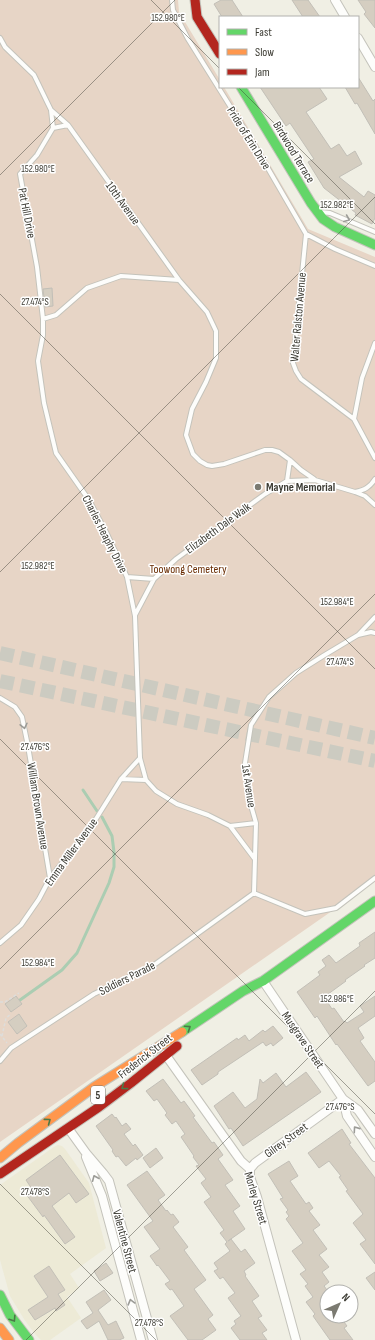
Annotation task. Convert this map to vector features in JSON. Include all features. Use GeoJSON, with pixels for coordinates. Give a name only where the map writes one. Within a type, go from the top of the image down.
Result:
{"type":"FeatureCollection","features":[{"type":"Feature","properties":{"kind":"main road"},"geometry":{"type":"LineString","coordinates":[[195,0],[197,17],[219,52]]}},
{"type":"Feature","properties":{"kind":"main road","name":"Birdwood Terrace"},"geometry":{"type":"LineString","coordinates":[[242,88],[311,203],[323,219],[335,227],[375,245]]}},
{"type":"Feature","properties":{"kind":"main road","name":"Frederick Street"},"geometry":{"type":"LineString","coordinates":[[0,1158],[94,1087],[172,1039],[243,992],[263,981],[375,901]]}},
{"type":"Feature","properties":{"kind":"main road","name":"Frederick Street"},"geometry":{"type":"LineString","coordinates":[[0,1174],[132,1082],[165,1054],[247,997],[263,981]]}},
{"type":"Feature","properties":{"kind":"main road","name":"5"},"geometry":{"type":"LineString","coordinates":[[0,1167],[96,1096],[146,1062],[165,1054]]}},
{"type":"Feature","properties":{"kind":"main road","name":"5"},"geometry":{"type":"LineString","coordinates":[[0,1153],[17,1144]]}},
{"type":"Feature","properties":{"kind":"main road"},"geometry":{"type":"LineString","coordinates":[[0,1295],[10,1315],[28,1340]]}},
{"type":"Feature","properties":{"kind":"main road"},"geometry":{"type":"LineString","coordinates":[[0,1328],[9,1340]]}},
{"type":"Feature","properties":{"kind":"street"},"geometry":{"type":"LineString","coordinates":[[335,0],[345,16]]}},
{"type":"Feature","properties":{"kind":"street"},"geometry":{"type":"LineString","coordinates":[[359,40],[375,67]]}},
{"type":"Feature","properties":{"kind":"street","name":"Musgrave Street"},"geometry":{"type":"LineString","coordinates":[[263,981],[343,1099],[358,1110],[375,1134]]}},
{"type":"Feature","properties":{"kind":"street","name":"Morley Street"},"geometry":{"type":"LineString","coordinates":[[165,1054],[241,1161],[250,1169],[250,1176],[296,1340]]}},
{"type":"Feature","properties":{"kind":"street","name":"Musgrave Street"},"geometry":{"type":"LineString","coordinates":[[343,1099],[347,1116],[375,1156]]}},
{"type":"Feature","properties":{"kind":"street","name":"Gilrey Street"},"geometry":{"type":"LineString","coordinates":[[250,1169],[254,1163],[343,1099]]}},
{"type":"Feature","properties":{"kind":"street","name":"Valentine Street"},"geometry":{"type":"LineString","coordinates":[[68,1128],[109,1181],[153,1340]]}},
{"type":"Feature","properties":{"kind":"street","name":"Valentine Street"},"geometry":{"type":"LineString","coordinates":[[83,1149],[102,1196],[141,1340]]}},
{"type":"Feature","properties":{"kind":"lane","name":"Pride of Erin Drive"},"geometry":{"type":"LineString","coordinates":[[172,0],[173,10],[188,39],[255,146],[306,234]]}},
{"type":"Feature","properties":{"kind":"lane"},"geometry":{"type":"LineString","coordinates":[[0,38],[6,47],[34,75],[51,110],[53,128],[68,125]]}},
{"type":"Feature","properties":{"kind":"lane"},"geometry":{"type":"LineString","coordinates":[[0,47],[6,47]]}},
{"type":"Feature","properties":{"kind":"lane","name":"10th Avenue"},"geometry":{"type":"LineString","coordinates":[[51,110],[68,125],[179,280],[207,312],[216,331],[216,358],[192,409],[186,435],[193,454],[200,461],[212,466],[224,464],[264,450],[272,450],[279,452],[315,480]]}},
{"type":"Feature","properties":{"kind":"lane","name":"Pat Hill Drive"},"geometry":{"type":"LineString","coordinates":[[43,320],[38,267],[20,174],[37,155],[53,128]]}},
{"type":"Feature","properties":{"kind":"lane"},"geometry":{"type":"LineString","coordinates":[[318,212],[334,214],[375,232]]}},
{"type":"Feature","properties":{"kind":"lane"},"geometry":{"type":"LineString","coordinates":[[306,234],[335,249],[375,266]]}},
{"type":"Feature","properties":{"kind":"lane","name":"Walter Ralston Avenue"},"geometry":{"type":"LineString","coordinates":[[306,234],[293,363],[296,372],[301,379],[354,419]]}},
{"type":"Feature","properties":{"kind":"lane"},"geometry":{"type":"LineString","coordinates":[[43,320],[56,315],[87,288],[121,276],[179,280]]}},
{"type":"Feature","properties":{"kind":"lane","name":"Charles Heaphy Drive"},"geometry":{"type":"LineString","coordinates":[[43,320],[43,334],[38,361],[44,403],[56,453],[89,500],[127,577],[135,616],[140,758],[146,780]]}},
{"type":"Feature","properties":{"kind":"lane"},"geometry":{"type":"LineString","coordinates":[[375,343],[362,378],[354,419],[375,458]]}},
{"type":"Feature","properties":{"kind":"lane"},"geometry":{"type":"LineString","coordinates":[[287,481],[290,460]]}},
{"type":"Feature","properties":{"kind":"lane"},"geometry":{"type":"LineString","coordinates":[[355,492],[365,490],[375,479]]}},
{"type":"Feature","properties":{"kind":"lane","name":"Elizabeth Dale Walk"},"geometry":{"type":"LineString","coordinates":[[154,579],[176,559],[265,494],[287,481],[315,480],[365,496],[375,505]]}},
{"type":"Feature","properties":{"kind":"lane"},"geometry":{"type":"LineString","coordinates":[[127,577],[154,579],[135,616]]}},
{"type":"Feature","properties":{"kind":"lane"},"geometry":{"type":"LineString","coordinates":[[358,635],[375,617]]}},
{"type":"Feature","properties":{"kind":"lane"},"geometry":{"type":"LineString","coordinates":[[358,635],[371,632],[375,633]]}},
{"type":"Feature","properties":{"kind":"lane","name":"1st Avenue"},"geometry":{"type":"LineString","coordinates":[[254,893],[256,823],[252,808],[245,763],[250,725],[269,696],[296,673],[358,635]]}},
{"type":"Feature","properties":{"kind":"lane","name":"William Brown Avenue"},"geometry":{"type":"LineString","coordinates":[[0,698],[15,707],[22,717],[50,878]]}},
{"type":"Feature","properties":{"kind":"lane","name":"Emma Miller Avenue"},"geometry":{"type":"LineString","coordinates":[[0,943],[21,925],[50,878],[89,830],[121,779],[140,758]]}},
{"type":"Feature","properties":{"kind":"lane"},"geometry":{"type":"LineString","coordinates":[[121,779],[146,780],[156,791],[177,804],[208,815],[230,826],[254,859]]}},
{"type":"Feature","properties":{"kind":"lane"},"geometry":{"type":"LineString","coordinates":[[230,826],[256,823]]}},
{"type":"Feature","properties":{"kind":"lane"},"geometry":{"type":"LineString","coordinates":[[254,893],[305,914],[336,908],[375,878]]}},
{"type":"Feature","properties":{"kind":"lane","name":"Soldiers Parade"},"geometry":{"type":"LineString","coordinates":[[0,1061],[11,1048],[94,994],[154,965],[254,893]]}},
{"type":"Feature","properties":{"kind":"path"},"geometry":{"type":"LineString","coordinates":[[0,1002],[5,1002],[19,993]]}},
{"type":"Feature","properties":{"kind":"path"},"geometry":{"type":"LineString","coordinates":[[2,1036],[6,1018],[11,1014]]}},
{"type":"Feature","properties":{"kind":"path"},"geometry":{"type":"LineString","coordinates":[[0,1034],[11,1048]]}},
{"type":"Feature","properties":{"kind":"shaded area"},"geometry":{"type":"Polygon","coordinates":[[[58,1145],[65,1149],[89,1183],[106,1248],[70,1274],[79,1288],[67,1297],[81,1318],[50,1340],[41,1340],[24,1319],[10,1296],[0,1260],[0,1185],[58,1145]]]}},
{"type":"Feature","properties":{"kind":"green space","name":"Toowong Cemetery"},"geometry":{"type":"Polygon","coordinates":[[[0,0],[178,0],[179,12],[219,78],[219,88],[225,88],[308,229],[375,257],[375,881],[0,1142],[0,0]]]}},
{"type":"Feature","properties":{"kind":"building"},"geometry":{"type":"Polygon","coordinates":[[[221,0],[232,0],[242,16],[221,16],[214,4],[221,0]]]}},
{"type":"Feature","properties":{"kind":"building"},"geometry":{"type":"Polygon","coordinates":[[[292,0],[308,0],[319,16],[302,16],[292,0]]]}},
{"type":"Feature","properties":{"kind":"building"},"geometry":{"type":"Polygon","coordinates":[[[358,0],[375,0],[375,28],[364,14],[366,12],[358,0]]]}},
{"type":"Feature","properties":{"kind":"building"},"geometry":{"type":"Polygon","coordinates":[[[359,79],[373,101],[375,99],[375,134],[357,103],[355,104],[346,88],[359,88],[359,79]]]}},
{"type":"Feature","properties":{"kind":"building"},"geometry":{"type":"Polygon","coordinates":[[[261,88],[320,88],[327,99],[306,112],[331,149],[339,144],[347,156],[355,151],[362,164],[339,177],[364,197],[368,191],[375,195],[375,218],[372,224],[355,215],[356,213],[324,188],[308,162],[314,159],[290,123],[286,126],[261,88]]]}},
{"type":"Feature","properties":{"kind":"building"},"geometry":{"type":"Polygon","coordinates":[[[52,288],[53,306],[45,307],[43,289],[52,288]]]}},
{"type":"Feature","properties":{"kind":"building"},"geometry":{"type":"Polygon","coordinates":[[[375,932],[375,958],[324,997],[332,1009],[334,1008],[344,1022],[345,1021],[347,1023],[364,1012],[360,1006],[375,996],[375,1016],[358,1028],[364,1038],[360,1041],[375,1062],[375,1081],[368,1086],[337,1044],[336,1045],[317,1016],[315,1018],[297,992],[320,975],[318,972],[326,966],[322,960],[329,955],[336,963],[360,946],[359,943],[375,932]]]}},
{"type":"Feature","properties":{"kind":"building"},"geometry":{"type":"Polygon","coordinates":[[[16,996],[22,1004],[11,1012],[5,1004],[16,996]]]}},
{"type":"Feature","properties":{"kind":"building"},"geometry":{"type":"Polygon","coordinates":[[[19,1014],[27,1026],[17,1034],[8,1022],[19,1014]]]}},
{"type":"Feature","properties":{"kind":"building"},"geometry":{"type":"Polygon","coordinates":[[[273,1026],[283,1038],[273,1046],[271,1043],[266,1046],[263,1042],[218,1072],[218,1074],[202,1085],[191,1070],[237,1038],[238,1040],[245,1035],[249,1041],[263,1030],[265,1032],[273,1026]]]}},
{"type":"Feature","properties":{"kind":"building"},"geometry":{"type":"Polygon","coordinates":[[[306,1072],[321,1092],[243,1146],[231,1128],[229,1129],[214,1106],[233,1092],[245,1108],[257,1099],[260,1079],[263,1083],[276,1073],[286,1087],[306,1072]]]}},
{"type":"Feature","properties":{"kind":"building"},"geometry":{"type":"Polygon","coordinates":[[[163,1079],[181,1103],[184,1101],[195,1116],[193,1117],[212,1143],[214,1142],[223,1155],[218,1159],[233,1180],[225,1185],[240,1206],[233,1211],[245,1229],[228,1241],[231,1239],[241,1252],[245,1249],[255,1263],[244,1271],[245,1276],[259,1296],[252,1301],[262,1316],[258,1318],[267,1330],[262,1333],[267,1340],[240,1340],[231,1328],[236,1324],[234,1321],[241,1316],[228,1298],[235,1293],[223,1277],[220,1279],[214,1271],[218,1269],[214,1263],[230,1251],[225,1244],[227,1242],[220,1233],[224,1230],[204,1202],[211,1197],[201,1183],[206,1179],[196,1166],[199,1165],[181,1137],[185,1134],[176,1121],[172,1124],[165,1115],[167,1113],[157,1099],[154,1101],[146,1091],[163,1079]]]}},
{"type":"Feature","properties":{"kind":"building"},"geometry":{"type":"Polygon","coordinates":[[[112,1114],[122,1126],[126,1123],[131,1129],[124,1134],[133,1146],[135,1144],[143,1155],[137,1160],[136,1158],[126,1166],[118,1156],[116,1157],[112,1151],[113,1150],[96,1126],[112,1114]]]}},
{"type":"Feature","properties":{"kind":"building"},"geometry":{"type":"Polygon","coordinates":[[[342,1129],[351,1143],[349,1144],[375,1178],[375,1264],[360,1244],[366,1240],[353,1223],[363,1214],[346,1191],[348,1190],[339,1177],[341,1176],[329,1161],[319,1168],[308,1153],[342,1129]]]}},
{"type":"Feature","properties":{"kind":"building"},"geometry":{"type":"Polygon","coordinates":[[[156,1148],[163,1158],[150,1168],[143,1158],[156,1148]]]}},
{"type":"Feature","properties":{"kind":"building"},"geometry":{"type":"Polygon","coordinates":[[[60,1155],[89,1194],[76,1203],[69,1193],[52,1206],[75,1237],[65,1244],[44,1215],[43,1217],[26,1194],[32,1189],[26,1180],[60,1155]]]}},
{"type":"Feature","properties":{"kind":"building"},"geometry":{"type":"Polygon","coordinates":[[[289,1161],[298,1176],[290,1181],[306,1204],[309,1202],[313,1208],[309,1211],[320,1225],[313,1230],[327,1249],[319,1255],[329,1267],[322,1272],[329,1282],[326,1284],[319,1284],[319,1324],[346,1324],[347,1326],[344,1328],[353,1340],[330,1340],[313,1316],[315,1314],[306,1302],[313,1297],[305,1286],[308,1284],[300,1274],[306,1270],[292,1251],[303,1243],[286,1219],[289,1216],[286,1212],[288,1210],[280,1199],[283,1198],[268,1174],[289,1161]]]}},
{"type":"Feature","properties":{"kind":"building"},"geometry":{"type":"Polygon","coordinates":[[[147,1171],[165,1195],[158,1200],[166,1211],[167,1210],[171,1215],[173,1214],[179,1222],[173,1227],[188,1247],[184,1250],[206,1280],[194,1289],[213,1315],[208,1319],[216,1330],[202,1340],[188,1340],[170,1316],[184,1306],[172,1289],[170,1290],[165,1284],[170,1281],[150,1256],[160,1249],[144,1227],[153,1221],[127,1185],[147,1171]]]}},
{"type":"Feature","properties":{"kind":"building"},"geometry":{"type":"Polygon","coordinates":[[[106,1263],[113,1273],[100,1281],[94,1271],[106,1263]]]}},
{"type":"Feature","properties":{"kind":"building"},"geometry":{"type":"Polygon","coordinates":[[[49,1266],[65,1290],[58,1294],[65,1305],[56,1311],[55,1308],[35,1320],[28,1310],[48,1297],[34,1276],[49,1266]]]}},
{"type":"Feature","properties":{"kind":"building"},"geometry":{"type":"Polygon","coordinates":[[[375,1272],[375,1290],[366,1278],[375,1272]]]}},
{"type":"Feature","properties":{"kind":"building"},"geometry":{"type":"Polygon","coordinates":[[[104,1290],[111,1300],[98,1310],[108,1325],[116,1321],[124,1338],[119,1340],[108,1340],[99,1321],[87,1329],[81,1321],[93,1313],[86,1302],[104,1290]]]}},
{"type":"Feature","properties":{"kind":"waterway"},"geometry":{"type":"LineString","coordinates":[[83,790],[97,811]]}},
{"type":"Feature","properties":{"kind":"waterway"},"geometry":{"type":"LineString","coordinates":[[20,1000],[62,970],[77,953],[109,883],[114,867],[114,852],[112,836],[102,817]]}},
{"type":"Feature","properties":{"kind":"tunnel"},"geometry":{"type":"LineString","coordinates":[[0,653],[375,738]]}},
{"type":"Feature","properties":{"kind":"tunnel"},"geometry":{"type":"LineString","coordinates":[[0,681],[375,761]]}},
{"type":"Feature","properties":{"kind":"traffic: fast"},"geometry":{"type":"LineString","coordinates":[[242,88],[311,203],[323,219],[335,227],[375,245]]}},
{"type":"Feature","properties":{"kind":"traffic: fast"},"geometry":{"type":"LineString","coordinates":[[182,1032],[243,991],[263,981],[375,901]]}},
{"type":"Feature","properties":{"kind":"traffic: fast"},"geometry":{"type":"LineString","coordinates":[[0,1295],[10,1315],[29,1340]]}},
{"type":"Feature","properties":{"kind":"traffic: slow"},"geometry":{"type":"LineString","coordinates":[[0,1158],[94,1087],[182,1032]]}},
{"type":"Feature","properties":{"kind":"traffic: slow"},"geometry":{"type":"LineString","coordinates":[[0,1328],[9,1340]]}},
{"type":"Feature","properties":{"kind":"traffic: jam"},"geometry":{"type":"LineString","coordinates":[[195,0],[197,17],[219,52]]}},
{"type":"Feature","properties":{"kind":"traffic: jam"},"geometry":{"type":"LineString","coordinates":[[0,1174],[99,1107],[177,1046]]}},
{"type":"Feature","properties":{"kind":"place","name":"Mayne Memorial"},"geometry":{"type":"Point","coordinates":[258,487]}}]}
